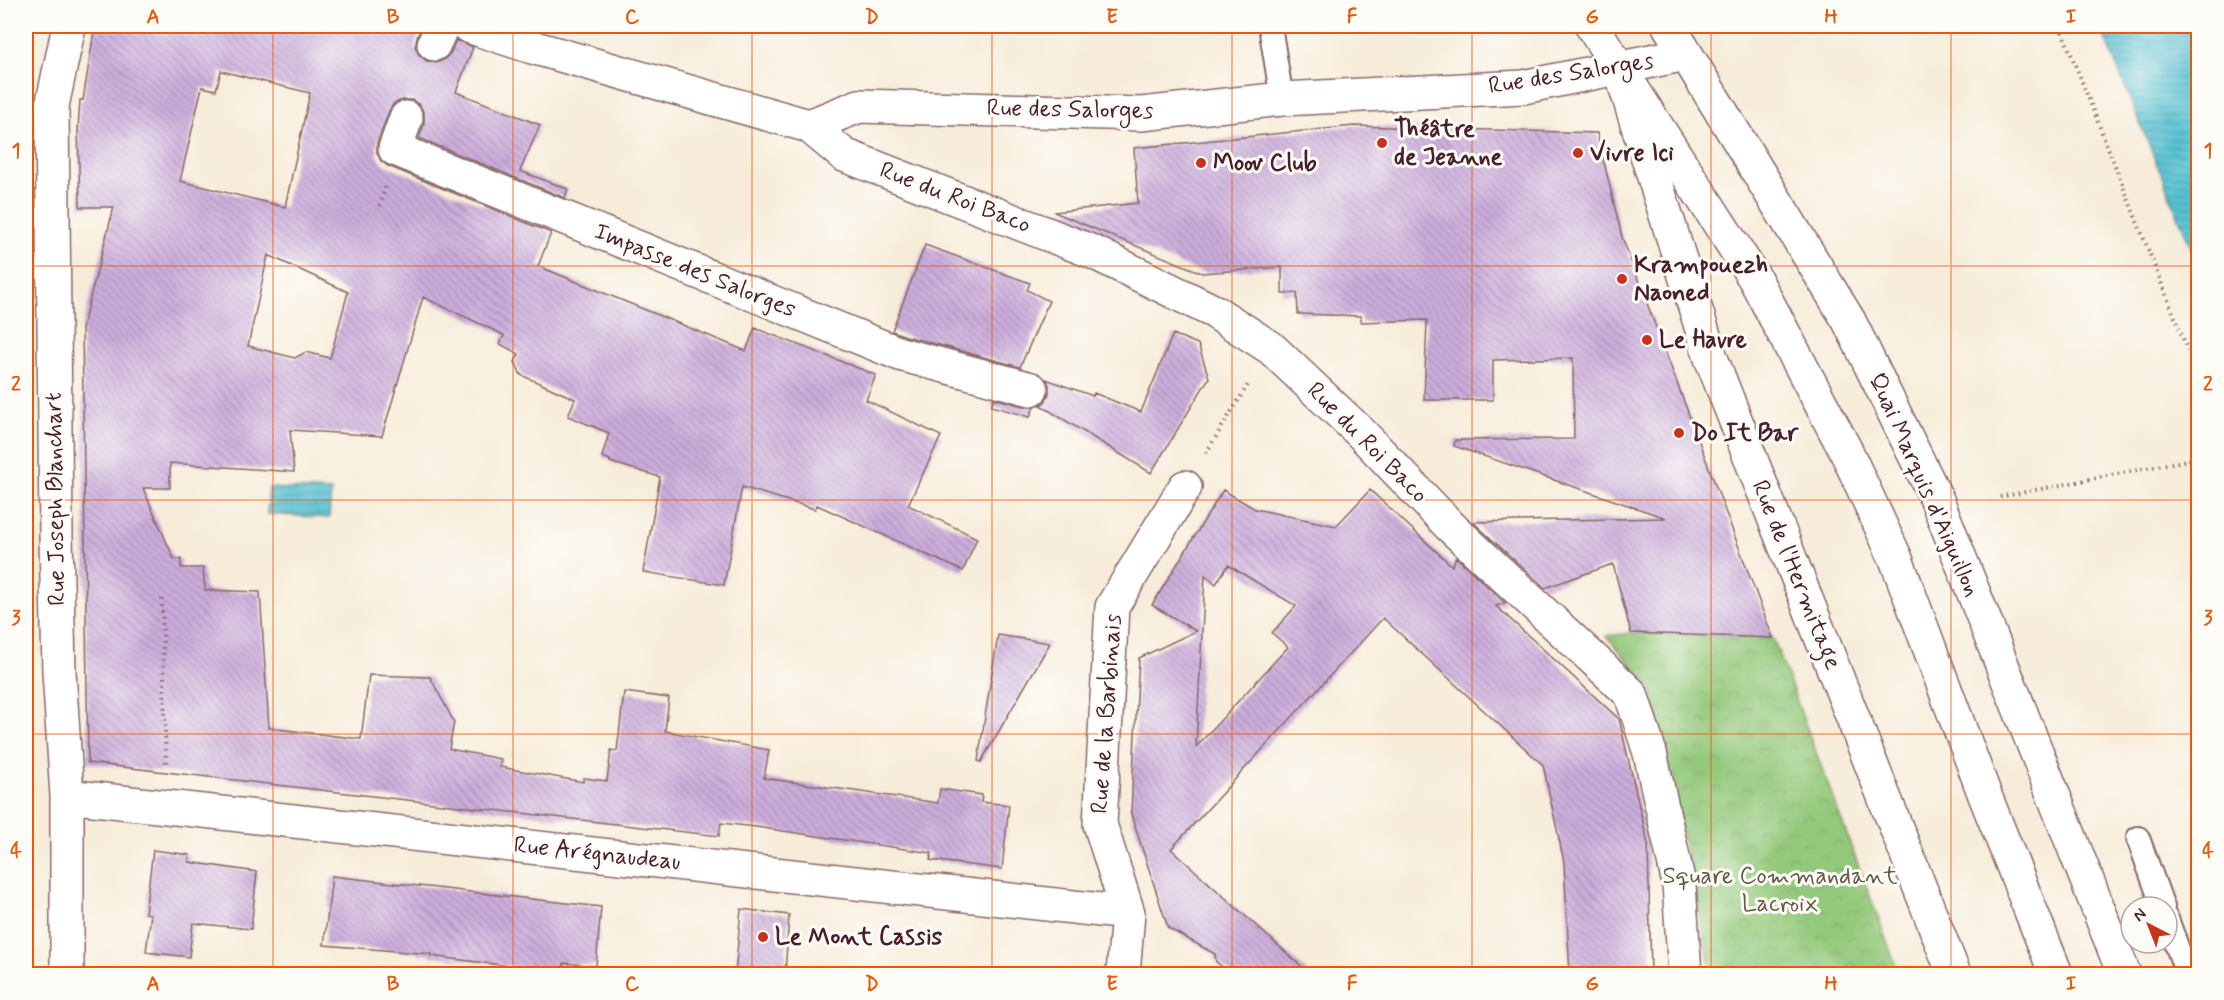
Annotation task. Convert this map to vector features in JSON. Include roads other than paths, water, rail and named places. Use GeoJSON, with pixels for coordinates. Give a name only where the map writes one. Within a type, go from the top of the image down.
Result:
{"type":"FeatureCollection","features":[{"type":"Feature","properties":{"kind":"street","name":"Rue Joseph Blanchart"},"geometry":{"type":"LineString","coordinates":[[67,975],[67,796],[58,671],[52,106],[69,26]]}},
{"type":"Feature","properties":{"kind":"street"},"geometry":{"type":"LineString","coordinates":[[468,26],[532,47],[809,126]]}},
{"type":"Feature","properties":{"kind":"street"},"geometry":{"type":"LineString","coordinates":[[1592,26],[1755,279],[1846,453],[1896,559],[2056,975]]}},
{"type":"Feature","properties":{"kind":"street","name":"Quai Marquis d'Aiguillon"},"geometry":{"type":"LineString","coordinates":[[1669,26],[1849,321],[1937,500],[2124,975]]}},
{"type":"Feature","properties":{"kind":"street","name":"Rue des Salorges"},"geometry":{"type":"LineString","coordinates":[[809,126],[859,106],[1142,114],[1282,99],[1523,87],[1686,54]]}},
{"type":"Feature","properties":{"kind":"street","name":"Rue de l'Hermitage"},"geometry":{"type":"LineString","coordinates":[[1619,68],[1711,358],[1954,975]]}},
{"type":"Feature","properties":{"kind":"street","name":"Impasse des Salorges"},"geometry":{"type":"LineString","coordinates":[[406,118],[395,149],[900,354],[1031,389]]}},
{"type":"Feature","properties":{"kind":"street","name":"Rue du Roi Baco"},"geometry":{"type":"LineString","coordinates":[[809,126],[844,155],[1093,252],[1215,312],[1271,348],[1360,433],[1450,526],[1631,694],[1650,753],[1679,884],[1685,975]]}},
{"type":"Feature","properties":{"kind":"street","name":"Rue de la Barbinais"},"geometry":{"type":"LineString","coordinates":[[1123,975],[1128,913],[1100,824],[1112,607],[1185,487]]}},
{"type":"Feature","properties":{"kind":"street","name":"Rue Arégnaudeau"},"geometry":{"type":"LineString","coordinates":[[67,796],[1128,913]]}},
{"type":"Feature","properties":{"kind":"lane"},"geometry":{"type":"LineString","coordinates":[[1270,26],[1282,99]]}},
{"type":"Feature","properties":{"kind":"lane"},"geometry":{"type":"LineString","coordinates":[[2138,838],[2159,895]]}},
{"type":"Feature","properties":{"kind":"lane"},"geometry":{"type":"LineString","coordinates":[[2179,953],[2187,975]]}},
{"type":"Feature","properties":{"kind":"water"},"geometry":{"type":"Polygon","coordinates":[[[2100,26],[2198,26],[2198,264],[2100,26]]]}},
{"type":"Feature","properties":{"kind":"water"},"geometry":{"type":"Polygon","coordinates":[[[269,488],[331,491],[329,518],[267,514],[269,488]]]}},
{"type":"Feature","properties":{"kind":"place","name":"Théâtre de Jeanne"},"geometry":{"type":"Point","coordinates":[1382,143]}},
{"type":"Feature","properties":{"kind":"place","name":"Vivre Ici"},"geometry":{"type":"Point","coordinates":[1578,153]}},
{"type":"Feature","properties":{"kind":"place","name":"Moov Club"},"geometry":{"type":"Point","coordinates":[1201,163]}},
{"type":"Feature","properties":{"kind":"place","name":"Krampouezh Naoned"},"geometry":{"type":"Point","coordinates":[1622,279]}},
{"type":"Feature","properties":{"kind":"place","name":"Le Havre"},"geometry":{"type":"Point","coordinates":[1647,340]}},
{"type":"Feature","properties":{"kind":"place","name":"Do It Bar"},"geometry":{"type":"Point","coordinates":[1679,433]}},
{"type":"Feature","properties":{"kind":"place","name":"Le Mont Cassis"},"geometry":{"type":"Point","coordinates":[763,937]}},
{"type":"Feature","properties":{"kind":"park label","name":"Square Commandant Lacroix"},"geometry":{"type":"Point","coordinates":[1780,890]}}]}
